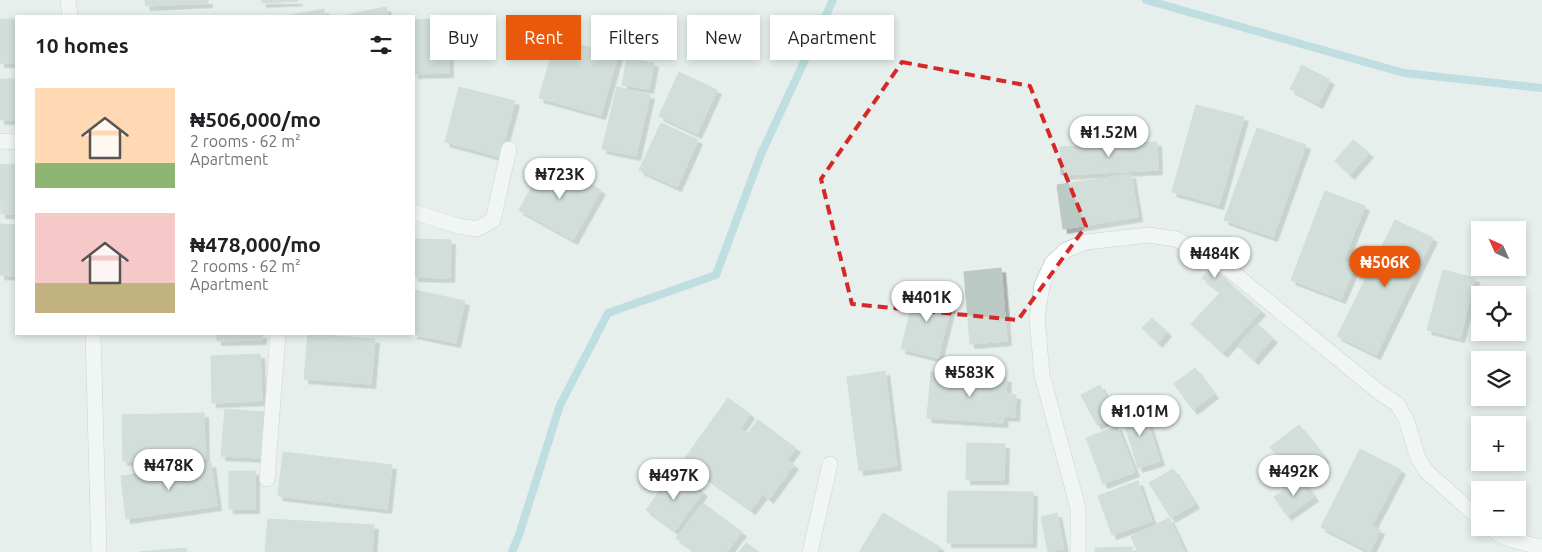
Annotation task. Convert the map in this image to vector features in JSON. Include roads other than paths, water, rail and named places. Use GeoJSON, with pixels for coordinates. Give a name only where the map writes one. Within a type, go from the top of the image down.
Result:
{"type":"FeatureCollection","features":[{"type":"Feature","properties":{"kind":"street"},"geometry":{"type":"LineString","coordinates":[[68,0],[70,15]]}},
{"type":"Feature","properties":{"kind":"street"},"geometry":{"type":"LineString","coordinates":[[0,141],[15,142]]}},
{"type":"Feature","properties":{"kind":"street"},"geometry":{"type":"LineString","coordinates":[[415,212],[458,226],[477,229],[492,220],[509,149]]}},
{"type":"Feature","properties":{"kind":"street"},"geometry":{"type":"LineString","coordinates":[[1078,552],[1078,508],[1042,375],[1037,318],[1042,284],[1052,263],[1066,250],[1086,242],[1149,234],[1176,239],[1226,267],[1379,392],[1397,404],[1406,419],[1418,458],[1427,472],[1471,511]]}},
{"type":"Feature","properties":{"kind":"street"},"geometry":{"type":"LineString","coordinates":[[93,335],[99,552]]}},
{"type":"Feature","properties":{"kind":"street"},"geometry":{"type":"LineString","coordinates":[[267,479],[278,335]]}},
{"type":"Feature","properties":{"kind":"street"},"geometry":{"type":"LineString","coordinates":[[810,552],[830,464]]}},
{"type":"Feature","properties":{"kind":"street"},"geometry":{"type":"LineString","coordinates":[[1504,536],[1514,541],[1542,547]]}},
{"type":"Feature","properties":{"kind":"waterway"},"geometry":{"type":"LineString","coordinates":[[512,552],[560,405],[608,313],[716,275],[761,154],[833,0]]}},
{"type":"Feature","properties":{"kind":"waterway"},"geometry":{"type":"LineString","coordinates":[[1146,0],[1404,73],[1542,88]]}}]}
